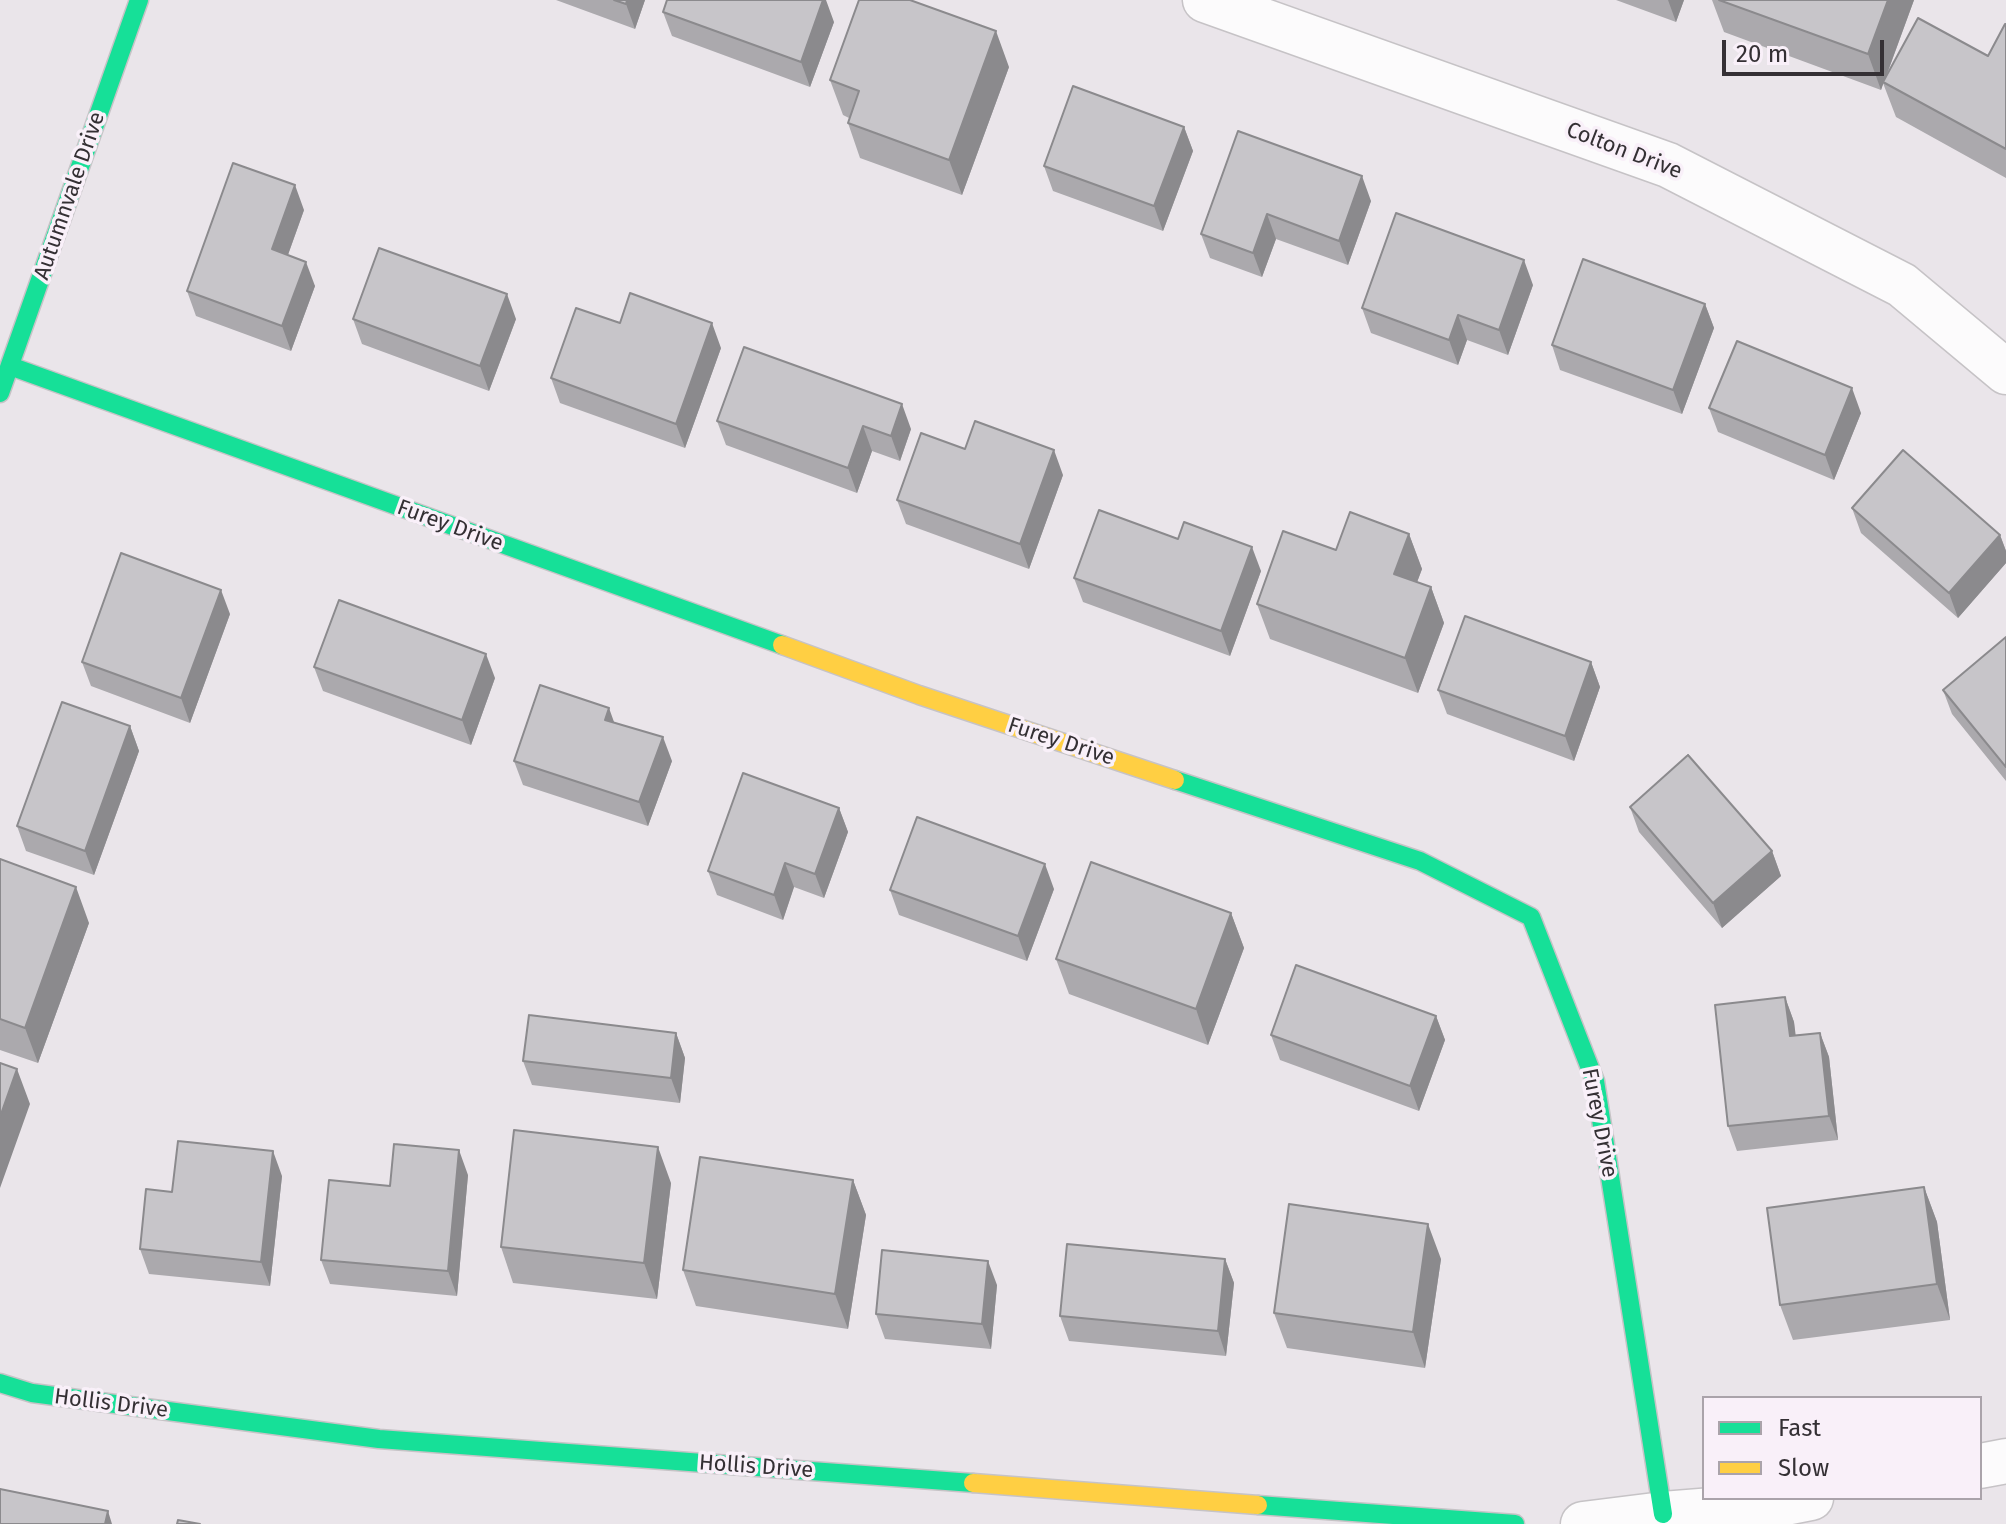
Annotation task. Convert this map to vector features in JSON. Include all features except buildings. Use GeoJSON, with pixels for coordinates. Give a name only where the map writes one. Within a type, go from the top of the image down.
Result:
{"type":"FeatureCollection","features":[{"type":"Feature","properties":{"kind":"street","name":"Autumnvale Drive"},"geometry":{"type":"LineString","coordinates":[[0,393],[139,0]]}},
{"type":"Feature","properties":{"kind":"street","name":"Colton Drive"},"geometry":{"type":"LineString","coordinates":[[1205,0],[1668,165],[1902,285],[2006,372]]}},
{"type":"Feature","properties":{"kind":"street","name":"Furey Drive"},"geometry":{"type":"LineString","coordinates":[[10,366],[919,695],[1420,861],[1531,917],[1595,1081],[1663,1514]]}},
{"type":"Feature","properties":{"kind":"street","name":"Hollis Drive"},"geometry":{"type":"LineString","coordinates":[[0,1383],[32,1393],[379,1439],[1515,1524]]}},
{"type":"Feature","properties":{"kind":"street"},"geometry":{"type":"LineString","coordinates":[[1982,1466],[2006,1461]]}},
{"type":"Feature","properties":{"kind":"street"},"geometry":{"type":"LineString","coordinates":[[1583,1524],[1801,1500]]}},
{"type":"Feature","properties":{"kind":"traffic: fast"},"geometry":{"type":"LineString","coordinates":[[0,393],[139,0]]}},
{"type":"Feature","properties":{"kind":"traffic: fast"},"geometry":{"type":"LineString","coordinates":[[10,366],[782,645]]}},
{"type":"Feature","properties":{"kind":"traffic: fast"},"geometry":{"type":"LineString","coordinates":[[1175,780],[1420,861],[1531,917],[1595,1081],[1663,1514]]}},
{"type":"Feature","properties":{"kind":"traffic: fast"},"geometry":{"type":"LineString","coordinates":[[0,1383],[32,1393],[379,1439],[973,1483]]}},
{"type":"Feature","properties":{"kind":"traffic: fast"},"geometry":{"type":"LineString","coordinates":[[1258,1505],[1515,1524]]}},
{"type":"Feature","properties":{"kind":"traffic: slow"},"geometry":{"type":"LineString","coordinates":[[782,645],[919,695],[1175,780]]}},
{"type":"Feature","properties":{"kind":"traffic: slow"},"geometry":{"type":"LineString","coordinates":[[973,1483],[1258,1505]]}}]}
